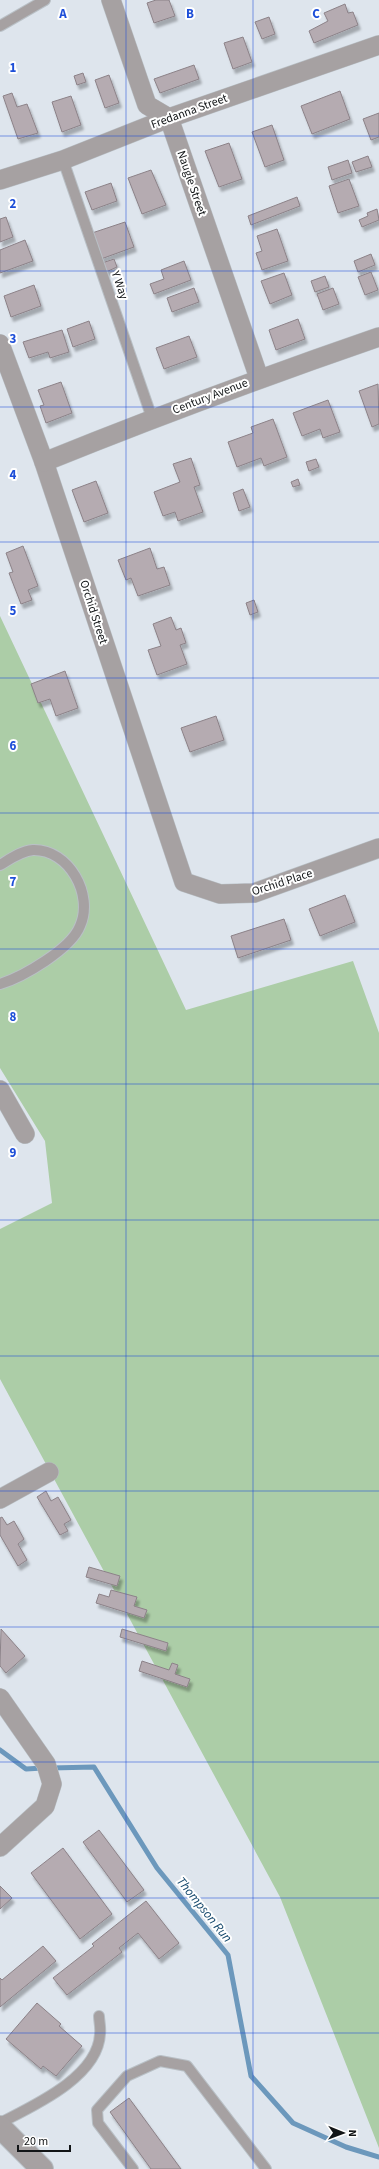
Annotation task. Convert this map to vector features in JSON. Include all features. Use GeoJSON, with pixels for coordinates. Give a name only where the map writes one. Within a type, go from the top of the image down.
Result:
{"type":"FeatureCollection","features":[{"type":"Feature","properties":{"kind":"street"},"geometry":{"type":"LineString","coordinates":[[111,0],[147,105],[169,118]]}},
{"type":"Feature","properties":{"kind":"street","name":"Fredanna Street"},"geometry":{"type":"LineString","coordinates":[[0,180],[63,160],[169,118],[379,45]]}},
{"type":"Feature","properties":{"kind":"street","name":"Naugle Street"},"geometry":{"type":"LineString","coordinates":[[169,118],[259,378]]}},
{"type":"Feature","properties":{"kind":"street","name":"Century Avenue"},"geometry":{"type":"LineString","coordinates":[[44,462],[152,418],[259,378],[379,337]]}},
{"type":"Feature","properties":{"kind":"street","name":"Orchid Street"},"geometry":{"type":"LineString","coordinates":[[0,344],[44,462],[184,882]]}},
{"type":"Feature","properties":{"kind":"street","name":"Orchid Place"},"geometry":{"type":"LineString","coordinates":[[184,882],[220,894],[254,893],[379,848]]}},
{"type":"Feature","properties":{"kind":"street"},"geometry":{"type":"LineString","coordinates":[[0,1090],[25,1134]]}},
{"type":"Feature","properties":{"kind":"street"},"geometry":{"type":"LineString","coordinates":[[0,1499],[49,1472]]}},
{"type":"Feature","properties":{"kind":"street"},"geometry":{"type":"LineString","coordinates":[[0,1698],[46,1764],[52,1784],[45,1806],[0,1847]]}},
{"type":"Feature","properties":{"kind":"street"},"geometry":{"type":"LineString","coordinates":[[0,2127],[42,2169]]}},
{"type":"Feature","properties":{"kind":"lane"},"geometry":{"type":"LineString","coordinates":[[0,26],[45,0]]}},
{"type":"Feature","properties":{"kind":"lane","name":"Y Way"},"geometry":{"type":"LineString","coordinates":[[63,160],[152,418]]}},
{"type":"Feature","properties":{"kind":"lane"},"geometry":{"type":"LineString","coordinates":[[0,865],[24,852],[44,851],[54,854],[62,859],[75,875],[83,900],[80,927],[64,948],[18,976],[0,984]]}},
{"type":"Feature","properties":{"kind":"lane"},"geometry":{"type":"LineString","coordinates":[[0,2123],[50,2097],[83,2069],[93,2056],[100,2035],[99,2016]]}},
{"type":"Feature","properties":{"kind":"lane"},"geometry":{"type":"LineString","coordinates":[[133,2169],[98,2123],[97,2110],[127,2076],[160,2061],[187,2066],[266,2169]]}},
{"type":"Feature","properties":{"kind":"green space"},"geometry":{"type":"Polygon","coordinates":[[[0,616],[186,1010],[353,961],[379,1033],[379,2148],[280,1897],[0,1379],[0,1229],[52,1203],[45,1141],[0,1068],[0,616]]]}},
{"type":"Feature","properties":{"kind":"building"},"geometry":{"type":"Polygon","coordinates":[[[156,0],[169,0],[175,16],[154,23],[147,3],[156,0]]]}},
{"type":"Feature","properties":{"kind":"building"},"geometry":{"type":"Polygon","coordinates":[[[345,4],[348,13],[353,12],[358,25],[314,43],[309,31],[328,21],[324,13],[345,4]]]}},
{"type":"Feature","properties":{"kind":"building"},"geometry":{"type":"Polygon","coordinates":[[[269,17],[275,34],[262,39],[255,22],[269,17]]]}},
{"type":"Feature","properties":{"kind":"building"},"geometry":{"type":"Polygon","coordinates":[[[243,37],[252,62],[233,69],[224,43],[243,37]]]}},
{"type":"Feature","properties":{"kind":"building"},"geometry":{"type":"Polygon","coordinates":[[[194,65],[199,79],[160,93],[154,79],[194,65]]]}},
{"type":"Feature","properties":{"kind":"building"},"geometry":{"type":"Polygon","coordinates":[[[83,73],[86,82],[77,85],[74,76],[83,73]]]}},
{"type":"Feature","properties":{"kind":"building"},"geometry":{"type":"Polygon","coordinates":[[[109,75],[119,103],[105,108],[95,80],[109,75]]]}},
{"type":"Feature","properties":{"kind":"building"},"geometry":{"type":"Polygon","coordinates":[[[340,91],[350,119],[312,134],[301,106],[340,91]]]}},
{"type":"Feature","properties":{"kind":"building"},"geometry":{"type":"Polygon","coordinates":[[[12,93],[17,107],[27,104],[38,133],[18,139],[3,96],[12,93]]]}},
{"type":"Feature","properties":{"kind":"building"},"geometry":{"type":"Polygon","coordinates":[[[71,96],[81,125],[62,132],[52,102],[71,96]]]}},
{"type":"Feature","properties":{"kind":"building"},"geometry":{"type":"Polygon","coordinates":[[[379,113],[379,137],[371,140],[363,119],[379,113]]]}},
{"type":"Feature","properties":{"kind":"building"},"geometry":{"type":"Polygon","coordinates":[[[272,125],[284,160],[265,167],[252,132],[272,125]]]}},
{"type":"Feature","properties":{"kind":"building"},"geometry":{"type":"Polygon","coordinates":[[[229,143],[242,179],[219,187],[205,151],[229,143]]]}},
{"type":"Feature","properties":{"kind":"building"},"geometry":{"type":"Polygon","coordinates":[[[368,156],[372,167],[356,172],[352,162],[368,156]]]}},
{"type":"Feature","properties":{"kind":"building"},"geometry":{"type":"Polygon","coordinates":[[[348,160],[352,173],[332,180],[328,167],[348,160]]]}},
{"type":"Feature","properties":{"kind":"building"},"geometry":{"type":"Polygon","coordinates":[[[151,170],[166,205],[142,214],[128,178],[151,170]]]}},
{"type":"Feature","properties":{"kind":"building"},"geometry":{"type":"Polygon","coordinates":[[[349,179],[359,206],[338,213],[329,186],[349,179]]]}},
{"type":"Feature","properties":{"kind":"building"},"geometry":{"type":"Polygon","coordinates":[[[111,183],[117,201],[92,210],[85,192],[111,183]]]}},
{"type":"Feature","properties":{"kind":"building"},"geometry":{"type":"Polygon","coordinates":[[[297,197],[300,206],[251,225],[248,216],[297,197]]]}},
{"type":"Feature","properties":{"kind":"building"},"geometry":{"type":"Polygon","coordinates":[[[377,209],[379,220],[362,227],[359,220],[368,216],[367,213],[377,209]]]}},
{"type":"Feature","properties":{"kind":"building"},"geometry":{"type":"Polygon","coordinates":[[[6,217],[13,237],[0,242],[0,219],[6,217]]]}},
{"type":"Feature","properties":{"kind":"building"},"geometry":{"type":"Polygon","coordinates":[[[125,222],[134,247],[101,259],[92,233],[125,222]]]}},
{"type":"Feature","properties":{"kind":"building"},"geometry":{"type":"Polygon","coordinates":[[[277,229],[288,261],[262,270],[256,253],[262,251],[257,236],[277,229]]]}},
{"type":"Feature","properties":{"kind":"building"},"geometry":{"type":"Polygon","coordinates":[[[25,240],[33,261],[0,273],[0,250],[25,240]]]}},
{"type":"Feature","properties":{"kind":"building"},"geometry":{"type":"Polygon","coordinates":[[[371,254],[375,265],[358,272],[354,261],[371,254]]]}},
{"type":"Feature","properties":{"kind":"building"},"geometry":{"type":"Polygon","coordinates":[[[114,259],[117,267],[106,272],[102,263],[114,259]]]}},
{"type":"Feature","properties":{"kind":"building"},"geometry":{"type":"Polygon","coordinates":[[[184,261],[191,280],[154,294],[150,284],[164,279],[161,270],[184,261]]]}},
{"type":"Feature","properties":{"kind":"building"},"geometry":{"type":"Polygon","coordinates":[[[371,272],[378,290],[365,295],[358,277],[371,272]]]}},
{"type":"Feature","properties":{"kind":"building"},"geometry":{"type":"Polygon","coordinates":[[[284,273],[292,295],[270,304],[261,281],[284,273]]]}},
{"type":"Feature","properties":{"kind":"building"},"geometry":{"type":"Polygon","coordinates":[[[325,276],[329,287],[315,292],[311,281],[325,276]]]}},
{"type":"Feature","properties":{"kind":"building"},"geometry":{"type":"Polygon","coordinates":[[[34,285],[41,306],[11,317],[4,296],[34,285]]]}},
{"type":"Feature","properties":{"kind":"building"},"geometry":{"type":"Polygon","coordinates":[[[194,288],[199,302],[172,312],[167,298],[194,288]]]}},
{"type":"Feature","properties":{"kind":"building"},"geometry":{"type":"Polygon","coordinates":[[[333,288],[339,304],[323,310],[317,294],[333,288]]]}},
{"type":"Feature","properties":{"kind":"building"},"geometry":{"type":"Polygon","coordinates":[[[298,319],[305,339],[276,350],[269,330],[298,319]]]}},
{"type":"Feature","properties":{"kind":"building"},"geometry":{"type":"Polygon","coordinates":[[[89,321],[95,339],[73,347],[67,329],[89,321]]]}},
{"type":"Feature","properties":{"kind":"building"},"geometry":{"type":"Polygon","coordinates":[[[62,330],[69,352],[50,358],[48,352],[29,358],[23,342],[62,330]]]}},
{"type":"Feature","properties":{"kind":"building"},"geometry":{"type":"Polygon","coordinates":[[[189,336],[197,357],[164,369],[156,348],[189,336]]]}},
{"type":"Feature","properties":{"kind":"building"},"geometry":{"type":"Polygon","coordinates":[[[61,382],[72,413],[46,423],[40,406],[44,405],[38,390],[61,382]]]}},
{"type":"Feature","properties":{"kind":"building"},"geometry":{"type":"Polygon","coordinates":[[[378,384],[379,424],[372,427],[359,391],[378,384]]]}},
{"type":"Feature","properties":{"kind":"building"},"geometry":{"type":"Polygon","coordinates":[[[328,400],[340,432],[323,438],[320,429],[302,436],[293,413],[328,400]]]}},
{"type":"Feature","properties":{"kind":"building"},"geometry":{"type":"Polygon","coordinates":[[[273,419],[287,457],[264,466],[261,458],[237,467],[228,442],[253,433],[251,427],[273,419]]]}},
{"type":"Feature","properties":{"kind":"building"},"geometry":{"type":"Polygon","coordinates":[[[191,458],[200,485],[194,487],[203,512],[178,521],[175,512],[163,516],[154,492],[180,482],[173,464],[191,458]]]}},
{"type":"Feature","properties":{"kind":"building"},"geometry":{"type":"Polygon","coordinates":[[[316,459],[319,467],[309,471],[306,462],[316,459]]]}},
{"type":"Feature","properties":{"kind":"building"},"geometry":{"type":"Polygon","coordinates":[[[298,479],[300,485],[293,487],[291,482],[298,479]]]}},
{"type":"Feature","properties":{"kind":"building"},"geometry":{"type":"Polygon","coordinates":[[[96,481],[108,513],[84,522],[72,490],[96,481]]]}},
{"type":"Feature","properties":{"kind":"building"},"geometry":{"type":"Polygon","coordinates":[[[243,489],[250,507],[239,511],[233,493],[243,489]]]}},
{"type":"Feature","properties":{"kind":"building"},"geometry":{"type":"Polygon","coordinates":[[[23,546],[38,586],[28,590],[32,600],[21,604],[9,573],[13,572],[6,553],[23,546]]]}},
{"type":"Feature","properties":{"kind":"building"},"geometry":{"type":"Polygon","coordinates":[[[150,548],[157,569],[164,567],[170,585],[138,596],[131,578],[126,580],[118,560],[150,548]]]}},
{"type":"Feature","properties":{"kind":"building"},"geometry":{"type":"Polygon","coordinates":[[[254,600],[258,612],[250,615],[246,603],[254,600]]]}},
{"type":"Feature","properties":{"kind":"building"},"geometry":{"type":"Polygon","coordinates":[[[171,617],[176,630],[181,628],[186,643],[180,645],[187,664],[157,675],[148,650],[161,646],[153,624],[171,617]]]}},
{"type":"Feature","properties":{"kind":"building"},"geometry":{"type":"Polygon","coordinates":[[[65,671],[78,708],[56,716],[50,699],[38,703],[31,684],[65,671]]]}},
{"type":"Feature","properties":{"kind":"building"},"geometry":{"type":"Polygon","coordinates":[[[216,716],[224,740],[190,752],[181,728],[216,716]]]}},
{"type":"Feature","properties":{"kind":"building"},"geometry":{"type":"Polygon","coordinates":[[[345,895],[355,922],[320,936],[309,909],[345,895]]]}},
{"type":"Feature","properties":{"kind":"building"},"geometry":{"type":"Polygon","coordinates":[[[284,919],[291,940],[238,958],[231,936],[284,919]]]}},
{"type":"Feature","properties":{"kind":"building"},"geometry":{"type":"Polygon","coordinates":[[[46,1491],[51,1501],[58,1497],[71,1520],[64,1524],[68,1531],[60,1535],[37,1497],[46,1491]]]}},
{"type":"Feature","properties":{"kind":"building"},"geometry":{"type":"Polygon","coordinates":[[[2,1517],[7,1525],[14,1521],[24,1539],[18,1544],[27,1560],[18,1566],[0,1535],[0,1518],[2,1517]]]}},
{"type":"Feature","properties":{"kind":"building"},"geometry":{"type":"Polygon","coordinates":[[[89,1567],[120,1576],[117,1586],[86,1577],[89,1567]]]}},
{"type":"Feature","properties":{"kind":"building"},"geometry":{"type":"Polygon","coordinates":[[[111,1590],[137,1597],[134,1606],[147,1610],[144,1618],[96,1603],[99,1594],[109,1597],[111,1590]]]}},
{"type":"Feature","properties":{"kind":"building"},"geometry":{"type":"Polygon","coordinates":[[[1,1629],[25,1656],[6,1673],[0,1666],[1,1629]]]}},
{"type":"Feature","properties":{"kind":"building"},"geometry":{"type":"Polygon","coordinates":[[[122,1629],[168,1643],[166,1651],[120,1637],[122,1629]]]}},
{"type":"Feature","properties":{"kind":"building"},"geometry":{"type":"Polygon","coordinates":[[[142,1661],[169,1670],[172,1663],[178,1665],[175,1674],[190,1679],[187,1687],[139,1671],[142,1661]]]}},
{"type":"Feature","properties":{"kind":"building"},"geometry":{"type":"Polygon","coordinates":[[[99,1830],[144,1890],[127,1902],[83,1842],[99,1830]]]}},
{"type":"Feature","properties":{"kind":"building"},"geometry":{"type":"Polygon","coordinates":[[[63,1848],[112,1914],[80,1939],[31,1873],[63,1848]]]}},
{"type":"Feature","properties":{"kind":"building"},"geometry":{"type":"Polygon","coordinates":[[[0,1886],[12,1898],[0,1909],[0,1886]]]}},
{"type":"Feature","properties":{"kind":"building"},"geometry":{"type":"Polygon","coordinates":[[[146,1901],[179,1943],[159,1959],[138,1933],[119,1948],[122,1952],[67,1995],[53,1978],[94,1946],[92,1944],[146,1901]]]}},
{"type":"Feature","properties":{"kind":"building"},"geometry":{"type":"Polygon","coordinates":[[[43,1946],[56,1961],[0,2007],[0,1978],[2,1980],[43,1946]]]}},
{"type":"Feature","properties":{"kind":"building"},"geometry":{"type":"Polygon","coordinates":[[[37,2003],[61,2024],[59,2026],[82,2046],[56,2076],[43,2066],[41,2069],[6,2039],[37,2003]]]}},
{"type":"Feature","properties":{"kind":"building"},"geometry":{"type":"Polygon","coordinates":[[[129,2098],[181,2169],[151,2169],[110,2112],[129,2098]]]}},
{"type":"Feature","properties":{"kind":"waterway","name":"Thompson Run"},"geometry":{"type":"LineString","coordinates":[[0,1750],[26,1769],[43,1768]]}},
{"type":"Feature","properties":{"kind":"waterway","name":"Thompson Run"},"geometry":{"type":"LineString","coordinates":[[51,1768],[94,1767],[157,1868],[228,1955],[251,2076],[293,2123],[346,2147],[379,2157]]}}]}
